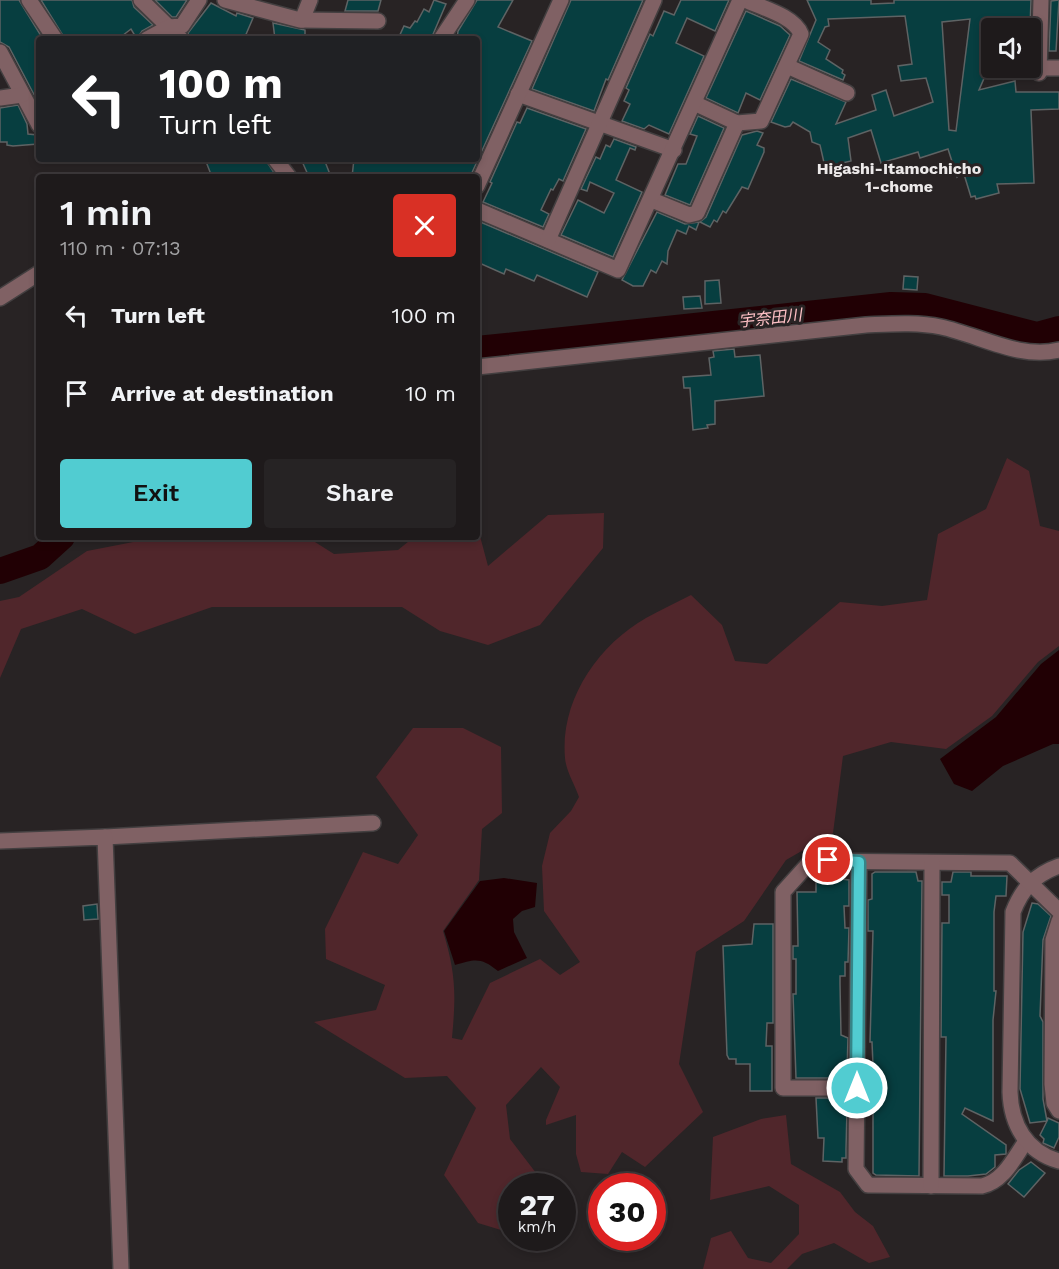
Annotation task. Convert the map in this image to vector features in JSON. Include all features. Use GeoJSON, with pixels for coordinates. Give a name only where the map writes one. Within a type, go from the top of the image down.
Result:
{"type":"FeatureCollection","features":[{"type":"Feature","properties":{"kind":"street"},"geometry":{"type":"LineString","coordinates":[[29,0],[53,36]]}},
{"type":"Feature","properties":{"kind":"street"},"geometry":{"type":"LineString","coordinates":[[141,0],[178,36]]}},
{"type":"Feature","properties":{"kind":"street"},"geometry":{"type":"LineString","coordinates":[[152,36],[169,27],[182,26],[199,0]]}},
{"type":"Feature","properties":{"kind":"street"},"geometry":{"type":"LineString","coordinates":[[225,0],[302,20],[378,21]]}},
{"type":"Feature","properties":{"kind":"street"},"geometry":{"type":"LineString","coordinates":[[302,20],[310,0]]}},
{"type":"Feature","properties":{"kind":"street"},"geometry":{"type":"LineString","coordinates":[[443,36],[466,0]]}},
{"type":"Feature","properties":{"kind":"street"},"geometry":{"type":"LineString","coordinates":[[480,179],[561,0]]}},
{"type":"Feature","properties":{"kind":"street"},"geometry":{"type":"LineString","coordinates":[[548,240],[654,0]]}},
{"type":"Feature","properties":{"kind":"street"},"geometry":{"type":"LineString","coordinates":[[480,211],[618,270],[652,200],[694,103],[742,0],[798,26],[801,34],[799,42],[761,121],[737,123],[694,103]]}},
{"type":"Feature","properties":{"kind":"street"},"geometry":{"type":"LineString","coordinates":[[1041,0],[1039,71],[1059,68]]}},
{"type":"Feature","properties":{"kind":"street"},"geometry":{"type":"LineString","coordinates":[[0,52],[36,120]]}},
{"type":"Feature","properties":{"kind":"street"},"geometry":{"type":"LineString","coordinates":[[787,66],[847,93]]}},
{"type":"Feature","properties":{"kind":"street"},"geometry":{"type":"LineString","coordinates":[[518,94],[674,150]]}},
{"type":"Feature","properties":{"kind":"street"},"geometry":{"type":"LineString","coordinates":[[0,98],[22,95]]}},
{"type":"Feature","properties":{"kind":"street"},"geometry":{"type":"LineString","coordinates":[[652,200],[689,215],[697,213],[737,123]]}},
{"type":"Feature","properties":{"kind":"street"},"geometry":{"type":"LineString","coordinates":[[277,162],[287,174]]}},
{"type":"Feature","properties":{"kind":"street"},"geometry":{"type":"LineString","coordinates":[[0,298],[36,275]]}},
{"type":"Feature","properties":{"kind":"street"},"geometry":{"type":"LineString","coordinates":[[480,367],[888,324],[940,327],[1040,354],[1059,350]]}},
{"type":"Feature","properties":{"kind":"street"},"geometry":{"type":"LineString","coordinates":[[0,841],[373,823]]}},
{"type":"Feature","properties":{"kind":"street"},"geometry":{"type":"LineString","coordinates":[[105,837],[121,1269]]}},
{"type":"Feature","properties":{"kind":"street"},"geometry":{"type":"LineString","coordinates":[[857,1088],[783,1088],[783,892],[811,861],[1010,863],[1059,912]]}},
{"type":"Feature","properties":{"kind":"street"},"geometry":{"type":"LineString","coordinates":[[859,862],[856,1169],[868,1185],[993,1184],[1026,1141]]}},
{"type":"Feature","properties":{"kind":"street"},"geometry":{"type":"LineString","coordinates":[[931,1186],[932,862]]}},
{"type":"Feature","properties":{"kind":"street"},"geometry":{"type":"LineString","coordinates":[[1059,866],[1031,882],[1019,897],[1011,929],[1010,1107],[1014,1120],[1026,1141],[1039,1152],[1059,1161]]}},
{"type":"Feature","properties":{"kind":"street"},"geometry":{"type":"LineString","coordinates":[[1059,921],[1053,940],[1052,1084],[1054,1103],[1059,1111]]}},
{"type":"Feature","properties":{"kind":"shaded area"},"geometry":{"type":"Polygon","coordinates":[[[1007,458],[1029,471],[1040,526],[1059,531],[1059,646],[1038,662],[992,716],[946,749],[891,742],[843,756],[833,833],[786,860],[744,921],[696,952],[679,1064],[703,1112],[645,1167],[622,1152],[609,1173],[581,1172],[576,1154],[576,1115],[546,1125],[560,1087],[541,1067],[506,1105],[510,1139],[536,1173],[498,1173],[498,1229],[478,1223],[444,1175],[476,1108],[447,1076],[405,1078],[314,1022],[376,1010],[385,985],[326,959],[325,929],[363,852],[398,864],[418,835],[376,777],[413,728],[463,728],[501,747],[502,813],[482,829],[479,880],[443,931],[454,984],[452,1038],[462,1040],[490,983],[540,959],[560,975],[580,962],[544,911],[542,866],[550,833],[571,811],[579,797],[565,758],[565,737],[569,716],[585,677],[612,644],[646,618],[691,595],[722,625],[735,661],[767,664],[840,602],[882,606],[927,600],[938,534],[986,509],[1007,458]]]}},
{"type":"Feature","properties":{"kind":"shaded area"},"geometry":{"type":"Polygon","coordinates":[[[604,513],[603,548],[540,625],[488,645],[440,631],[402,607],[212,607],[135,634],[82,609],[21,629],[0,678],[0,601],[19,597],[87,551],[144,540],[312,540],[334,554],[398,550],[410,540],[480,540],[480,536],[488,566],[548,515],[604,513]]]}},
{"type":"Feature","properties":{"kind":"shaded area"},"geometry":{"type":"Polygon","coordinates":[[[1059,650],[1059,744],[1053,744],[1003,766],[972,791],[954,784],[940,759],[996,717],[1041,664],[1059,650]]]}},
{"type":"Feature","properties":{"kind":"shaded area"},"geometry":{"type":"Polygon","coordinates":[[[504,878],[537,883],[535,907],[522,911],[513,919],[514,932],[527,958],[498,971],[478,960],[455,965],[444,931],[480,881],[504,878]]]}},
{"type":"Feature","properties":{"kind":"shaded area"},"geometry":{"type":"Polygon","coordinates":[[[786,1115],[791,1164],[840,1192],[855,1212],[873,1226],[890,1257],[869,1263],[834,1243],[802,1254],[787,1269],[703,1269],[711,1238],[731,1231],[748,1258],[771,1263],[799,1234],[799,1205],[769,1186],[710,1200],[713,1137],[761,1119],[786,1115]]]}},
{"type":"Feature","properties":{"kind":"building"},"geometry":{"type":"Polygon","coordinates":[[[0,0],[19,0],[41,36],[36,36],[36,98],[9,47],[0,42],[0,0]]]}},
{"type":"Feature","properties":{"kind":"building"},"geometry":{"type":"Polygon","coordinates":[[[41,0],[132,0],[134,7],[153,25],[142,31],[139,36],[135,36],[131,29],[122,36],[63,36],[41,0]]]}},
{"type":"Feature","properties":{"kind":"building"},"geometry":{"type":"Polygon","coordinates":[[[155,0],[187,0],[176,17],[172,17],[155,0]]]}},
{"type":"Feature","properties":{"kind":"building"},"geometry":{"type":"Polygon","coordinates":[[[348,0],[381,0],[378,11],[345,11],[348,0]]]}},
{"type":"Feature","properties":{"kind":"building"},"geometry":{"type":"Polygon","coordinates":[[[434,0],[446,4],[432,36],[399,36],[404,26],[410,28],[415,21],[417,22],[424,9],[429,12],[434,0]]]}},
{"type":"Feature","properties":{"kind":"building"},"geometry":{"type":"Polygon","coordinates":[[[477,0],[513,0],[498,27],[532,41],[480,155],[480,36],[457,36],[458,31],[477,0]]]}},
{"type":"Feature","properties":{"kind":"building"},"geometry":{"type":"Polygon","coordinates":[[[571,0],[643,0],[608,80],[606,79],[594,111],[532,89],[571,0]]]}},
{"type":"Feature","properties":{"kind":"building"},"geometry":{"type":"Polygon","coordinates":[[[681,0],[729,0],[715,31],[687,18],[676,43],[704,56],[669,134],[649,125],[644,129],[622,121],[630,104],[624,101],[629,90],[626,88],[650,34],[653,36],[664,11],[674,15],[681,0]]]}},
{"type":"Feature","properties":{"kind":"building"},"geometry":{"type":"Polygon","coordinates":[[[807,0],[871,0],[871,4],[894,3],[894,0],[1031,0],[1030,18],[981,18],[981,78],[984,78],[979,90],[1015,81],[1016,92],[1059,92],[1059,109],[1031,110],[1034,183],[997,184],[999,193],[976,199],[975,196],[971,197],[963,171],[957,177],[948,149],[920,158],[918,152],[881,163],[871,130],[848,138],[851,161],[825,167],[820,145],[812,142],[810,132],[793,122],[790,126],[785,127],[771,122],[791,79],[846,102],[836,124],[876,110],[872,95],[886,90],[894,116],[933,102],[926,78],[901,81],[898,66],[912,64],[905,16],[828,19],[829,26],[825,27],[818,42],[830,50],[826,59],[843,70],[842,73],[845,75],[843,80],[799,61],[816,20],[807,0]],[[970,19],[942,22],[949,130],[956,131],[970,19]]]}},
{"type":"Feature","properties":{"kind":"building"},"geometry":{"type":"Polygon","coordinates":[[[1059,0],[1056,51],[1049,51],[1051,1],[1059,0]]]}},
{"type":"Feature","properties":{"kind":"building"},"geometry":{"type":"Polygon","coordinates":[[[211,3],[236,16],[237,13],[253,18],[245,36],[189,36],[188,33],[211,3]]]}},
{"type":"Feature","properties":{"kind":"building"},"geometry":{"type":"Polygon","coordinates":[[[746,11],[780,26],[790,35],[760,100],[746,93],[738,113],[706,98],[746,11]]]}},
{"type":"Feature","properties":{"kind":"building"},"geometry":{"type":"Polygon","coordinates":[[[273,23],[305,30],[305,36],[275,36],[273,23]]]}},
{"type":"Feature","properties":{"kind":"building"},"geometry":{"type":"Polygon","coordinates":[[[18,105],[27,124],[28,134],[36,135],[36,144],[13,146],[7,145],[7,142],[0,142],[0,108],[18,105]]]}},
{"type":"Feature","properties":{"kind":"building"},"geometry":{"type":"Polygon","coordinates":[[[527,108],[586,129],[563,181],[559,179],[553,190],[551,189],[541,210],[549,214],[543,227],[483,202],[517,122],[520,123],[527,108]]]}},
{"type":"Feature","properties":{"kind":"building"},"geometry":{"type":"Polygon","coordinates":[[[698,116],[724,128],[690,205],[665,195],[678,164],[686,164],[697,136],[690,134],[698,116]]]}},
{"type":"Feature","properties":{"kind":"building"},"geometry":{"type":"Polygon","coordinates":[[[757,131],[763,133],[757,145],[764,148],[764,152],[748,189],[742,187],[726,213],[723,211],[717,222],[714,220],[710,227],[700,222],[706,217],[742,135],[757,131]]]}},
{"type":"Feature","properties":{"kind":"building"},"geometry":{"type":"Polygon","coordinates":[[[614,139],[636,147],[635,150],[630,148],[616,180],[642,192],[613,257],[561,235],[578,200],[604,213],[614,193],[590,182],[587,191],[581,189],[596,157],[600,159],[606,145],[610,147],[614,139]]]}},
{"type":"Feature","properties":{"kind":"building"},"geometry":{"type":"Polygon","coordinates":[[[206,162],[267,162],[275,174],[211,174],[206,162]]]}},
{"type":"Feature","properties":{"kind":"building"},"geometry":{"type":"Polygon","coordinates":[[[302,162],[325,162],[330,174],[308,174],[302,162]]]}},
{"type":"Feature","properties":{"kind":"building"},"geometry":{"type":"Polygon","coordinates":[[[354,162],[477,162],[471,174],[352,174],[354,162]]]}},
{"type":"Feature","properties":{"kind":"building"},"geometry":{"type":"Polygon","coordinates":[[[657,212],[685,224],[699,222],[696,230],[689,226],[686,234],[677,230],[668,251],[667,264],[662,261],[656,273],[651,270],[643,286],[633,286],[622,280],[657,212]]]}},
{"type":"Feature","properties":{"kind":"building"},"geometry":{"type":"Polygon","coordinates":[[[480,222],[598,272],[587,297],[537,275],[534,281],[506,269],[504,274],[480,263],[480,222]]]}},
{"type":"Feature","properties":{"kind":"building"},"geometry":{"type":"Polygon","coordinates":[[[904,276],[918,277],[917,290],[903,289],[904,276]]]}},
{"type":"Feature","properties":{"kind":"building"},"geometry":{"type":"Polygon","coordinates":[[[719,280],[721,303],[705,304],[705,281],[719,280]]]}},
{"type":"Feature","properties":{"kind":"building"},"geometry":{"type":"Polygon","coordinates":[[[700,296],[702,308],[684,309],[683,297],[700,296]]]}},
{"type":"Feature","properties":{"kind":"building"},"geometry":{"type":"Polygon","coordinates":[[[734,349],[735,357],[760,355],[764,396],[715,401],[715,424],[707,425],[708,428],[693,430],[690,388],[684,388],[683,377],[711,375],[709,358],[714,357],[713,351],[734,349]]]}},
{"type":"Feature","properties":{"kind":"building"},"geometry":{"type":"Polygon","coordinates":[[[816,871],[834,871],[834,878],[849,880],[849,906],[844,906],[845,928],[849,928],[848,962],[845,962],[845,976],[840,976],[841,1035],[848,1038],[847,1070],[844,1070],[844,1078],[796,1078],[793,994],[796,994],[796,959],[793,959],[793,946],[798,946],[797,892],[816,892],[816,871]]]}},
{"type":"Feature","properties":{"kind":"building"},"geometry":{"type":"Polygon","coordinates":[[[875,872],[916,872],[918,881],[922,881],[919,1176],[876,1175],[873,1173],[873,1065],[872,1042],[870,1042],[873,931],[868,931],[868,900],[872,899],[872,874],[875,872]]]}},
{"type":"Feature","properties":{"kind":"building"},"geometry":{"type":"Polygon","coordinates":[[[953,872],[971,872],[971,876],[1007,876],[1006,896],[996,896],[994,912],[994,991],[996,991],[993,1020],[993,1121],[965,1108],[962,1114],[1006,1145],[1006,1154],[995,1155],[995,1167],[986,1174],[968,1176],[944,1176],[946,1037],[941,1037],[942,923],[949,923],[949,895],[942,895],[942,882],[951,882],[953,872]]]}},
{"type":"Feature","properties":{"kind":"building"},"geometry":{"type":"Polygon","coordinates":[[[1032,903],[1038,904],[1051,916],[1043,940],[1040,1016],[1043,1022],[1043,1099],[1047,1121],[1030,1123],[1020,1089],[1023,932],[1032,903]]]}},
{"type":"Feature","properties":{"kind":"building"},"geometry":{"type":"Polygon","coordinates":[[[97,904],[98,919],[84,920],[83,906],[97,904]]]}},
{"type":"Feature","properties":{"kind":"building"},"geometry":{"type":"Polygon","coordinates":[[[754,924],[773,924],[773,1023],[767,1023],[766,1046],[772,1046],[772,1091],[750,1091],[750,1064],[736,1064],[736,1059],[729,1059],[727,1055],[723,946],[752,944],[754,924]]]}},
{"type":"Feature","properties":{"kind":"building"},"geometry":{"type":"Polygon","coordinates":[[[816,1098],[843,1098],[843,1109],[847,1109],[846,1158],[842,1158],[842,1162],[823,1161],[824,1138],[818,1138],[816,1098]]]}},
{"type":"Feature","properties":{"kind":"building"},"geometry":{"type":"Polygon","coordinates":[[[1048,1118],[1059,1123],[1059,1137],[1054,1148],[1043,1143],[1044,1139],[1040,1135],[1048,1118]]]}},
{"type":"Feature","properties":{"kind":"building"},"geometry":{"type":"Polygon","coordinates":[[[1031,1162],[1045,1173],[1024,1197],[1008,1184],[1019,1170],[1031,1162]]]}},
{"type":"Feature","properties":{"kind":"waterway","name":"宇奈田川"},"geometry":{"type":"LineString","coordinates":[[480,349],[891,305],[925,306],[1037,335],[1059,329]]}},
{"type":"Feature","properties":{"kind":"waterway","name":"宇奈田川"},"geometry":{"type":"LineString","coordinates":[[0,571],[40,557],[59,540]]}},
{"type":"Feature","properties":{"kind":"district","name":"Higashi-Itamochicho 1-chome"},"geometry":{"type":"Point","coordinates":[899,177]}},
{"type":"Feature","properties":{"kind":"route"},"geometry":{"type":"LineString","coordinates":[[828,860],[859,862],[857,1088]]}}]}
